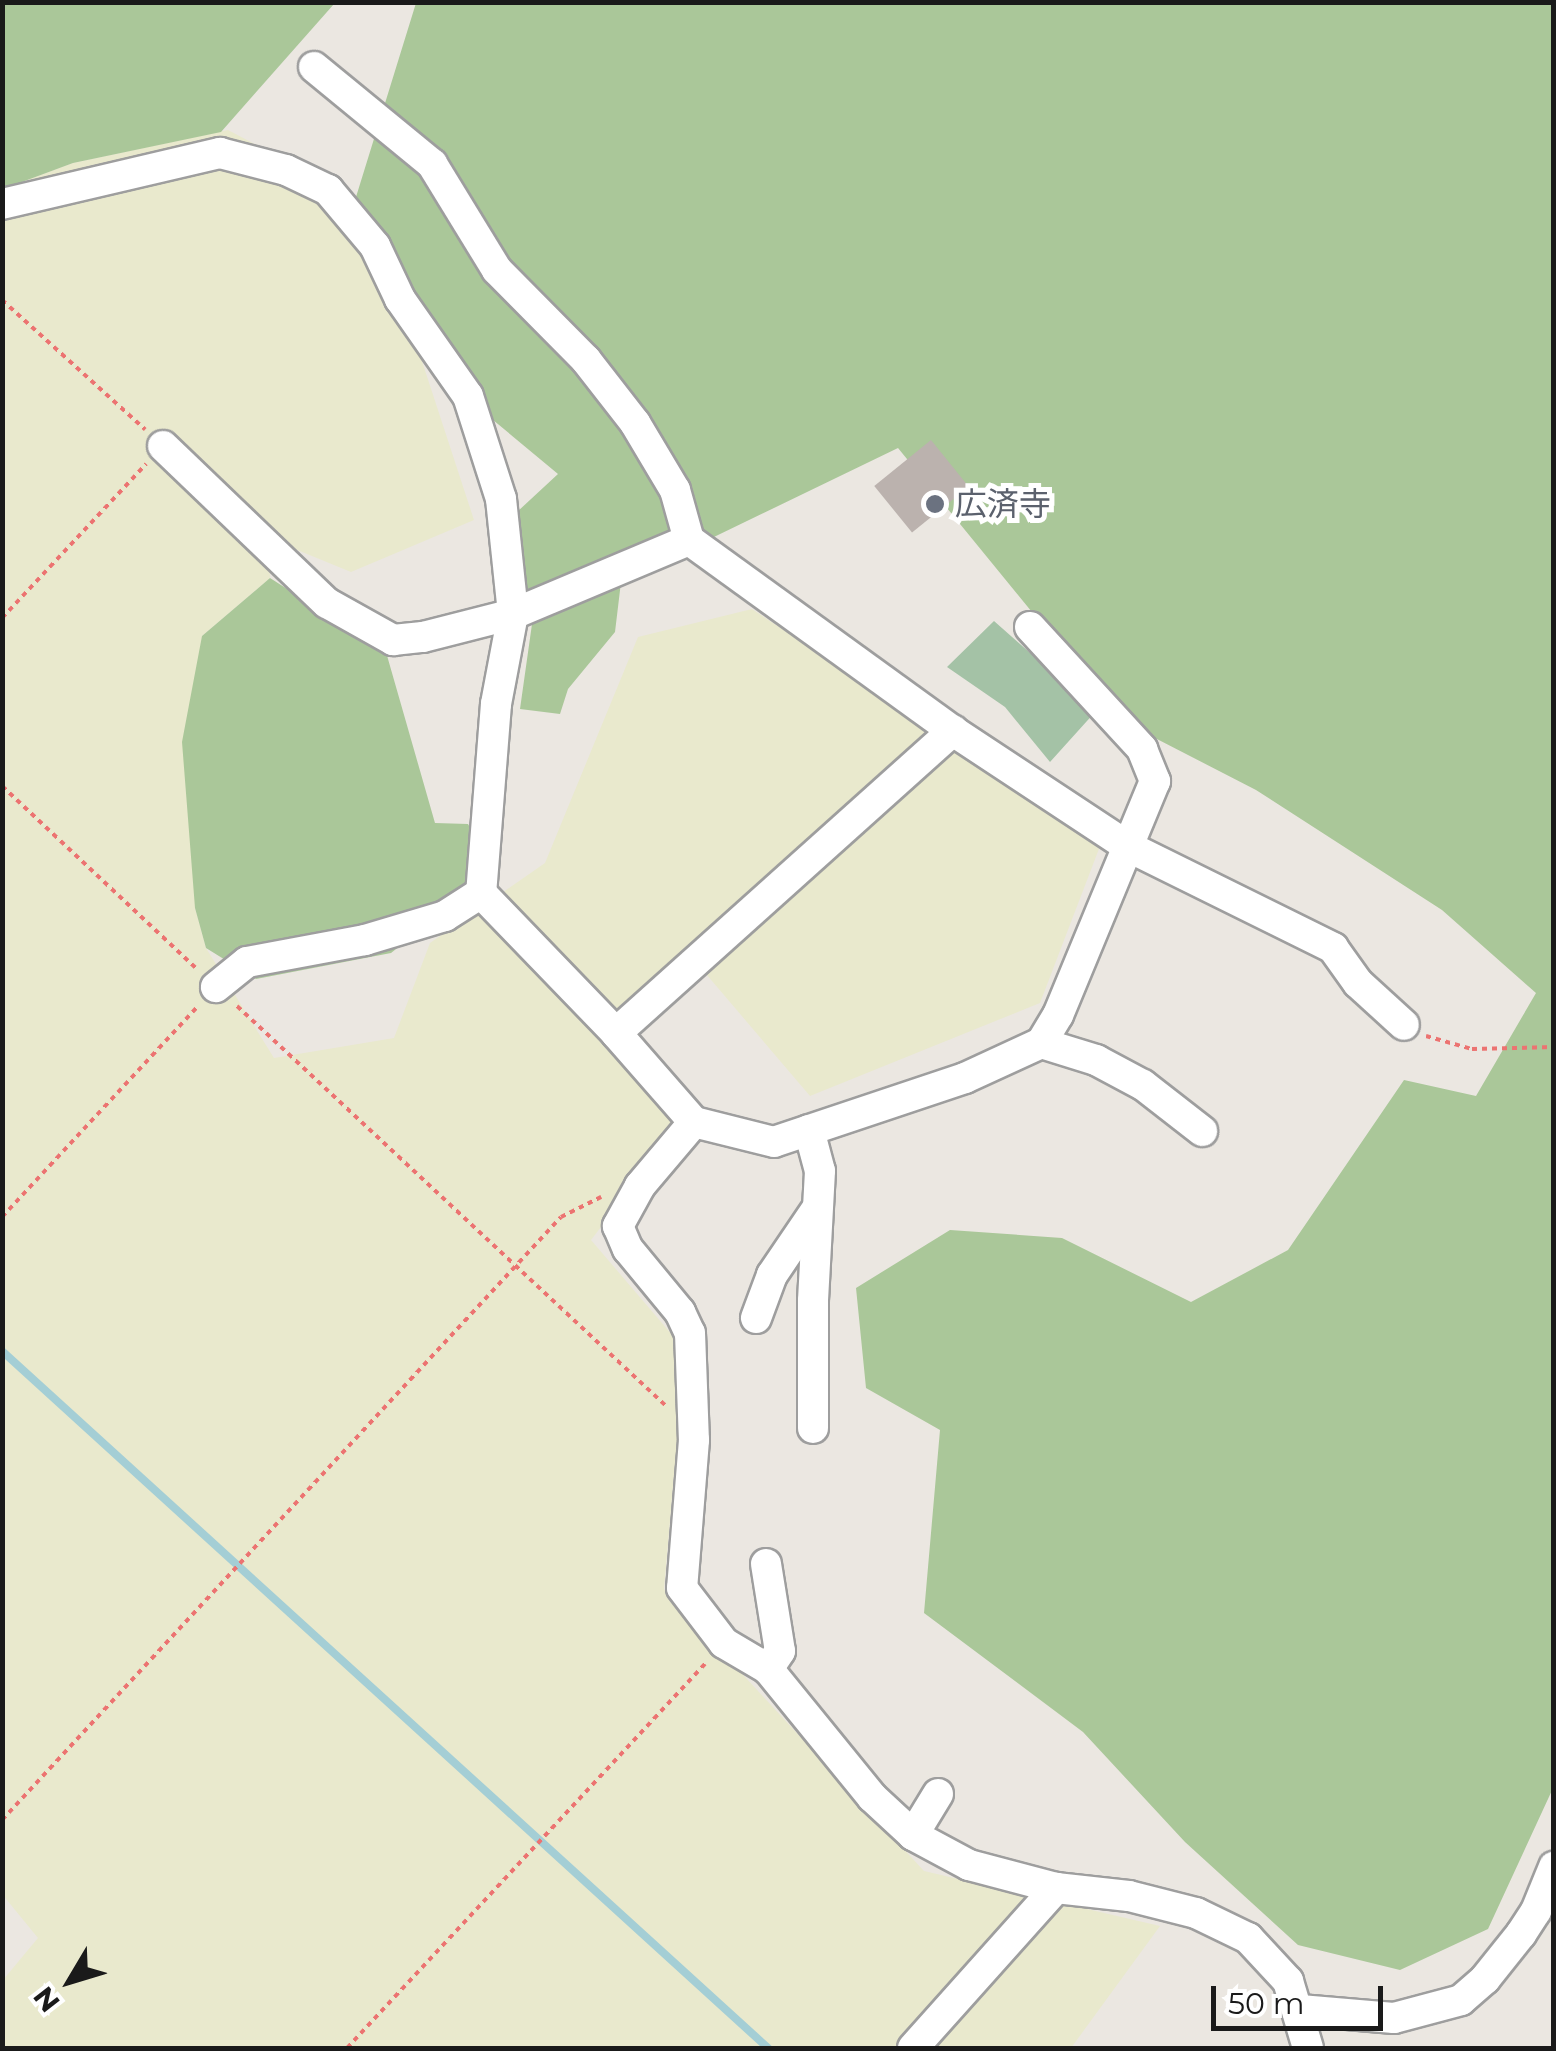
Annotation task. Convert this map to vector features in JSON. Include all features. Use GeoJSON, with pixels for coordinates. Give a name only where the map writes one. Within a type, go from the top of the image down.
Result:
{"type":"FeatureCollection","features":[{"type":"Feature","properties":{"kind":"street"},"geometry":{"type":"LineString","coordinates":[[314,67],[432,164],[497,270],[586,360],[635,423],[675,490],[689,540],[954,731],[1129,847],[1333,948],[1358,982],[1404,1025]]}},
{"type":"Feature","properties":{"kind":"street"},"geometry":{"type":"LineString","coordinates":[[2,204],[220,153],[286,170],[328,190],[375,246],[400,299],[468,396],[501,499],[513,614],[496,704],[480,893],[616,1033],[694,1122],[774,1142],[965,1078],[1041,1042],[1058,1015],[1155,782],[1142,749],[1030,627]]}},
{"type":"Feature","properties":{"kind":"street"},"geometry":{"type":"LineString","coordinates":[[163,446],[327,603],[393,640],[423,638],[513,614],[689,540]]}},
{"type":"Feature","properties":{"kind":"street"},"geometry":{"type":"LineString","coordinates":[[616,1033],[954,731]]}},
{"type":"Feature","properties":{"kind":"street"},"geometry":{"type":"LineString","coordinates":[[216,987],[246,962],[364,940],[429,920],[480,893]]}},
{"type":"Feature","properties":{"kind":"street"},"geometry":{"type":"LineString","coordinates":[[1041,1042],[1096,1060],[1143,1085],[1202,1131]]}},
{"type":"Feature","properties":{"kind":"street"},"geometry":{"type":"LineString","coordinates":[[694,1122],[640,1186],[618,1226],[628,1249],[680,1312],[690,1333],[694,1432],[682,1588],[724,1643],[768,1669],[872,1796],[913,1835],[968,1864],[1056,1888],[1129,1896],[1179,1908],[1248,1938],[1288,1980],[1302,2036],[1439,2009],[1461,2000],[1486,1979],[1521,1934],[1536,1912],[1554,1867]]}},
{"type":"Feature","properties":{"kind":"street"},"geometry":{"type":"LineString","coordinates":[[809,1130],[820,1171],[813,1428]]}},
{"type":"Feature","properties":{"kind":"street"},"geometry":{"type":"LineString","coordinates":[[756,1318],[772,1275],[818,1207]]}},
{"type":"Feature","properties":{"kind":"street"},"geometry":{"type":"LineString","coordinates":[[766,1564],[780,1651],[768,1669]]}},
{"type":"Feature","properties":{"kind":"street"},"geometry":{"type":"LineString","coordinates":[[913,1835],[938,1794]]}},
{"type":"Feature","properties":{"kind":"street"},"geometry":{"type":"LineString","coordinates":[[913,2048],[1056,1888]]}},
{"type":"Feature","properties":{"kind":"street"},"geometry":{"type":"LineString","coordinates":[[1521,1934],[1554,1934]]}},
{"type":"Feature","properties":{"kind":"path"},"geometry":{"type":"LineString","coordinates":[[2,300],[163,446],[2,618]]}},
{"type":"Feature","properties":{"kind":"path"},"geometry":{"type":"LineString","coordinates":[[2,786],[694,1432]]}},
{"type":"Feature","properties":{"kind":"path"},"geometry":{"type":"LineString","coordinates":[[2,1217],[216,987]]}},
{"type":"Feature","properties":{"kind":"path"},"geometry":{"type":"LineString","coordinates":[[1404,1025],[1433,1040],[1472,1049],[1554,1047]]}},
{"type":"Feature","properties":{"kind":"path"},"geometry":{"type":"LineString","coordinates":[[2,1820],[560,1217],[591,1200],[640,1186]]}},
{"type":"Feature","properties":{"kind":"path"},"geometry":{"type":"LineString","coordinates":[[348,2048],[724,1643]]}},
{"type":"Feature","properties":{"kind":"green space"},"geometry":{"type":"Polygon","coordinates":[[[3,3],[344,3],[334,4],[221,132],[73,163],[3,189],[3,3]]]}},
{"type":"Feature","properties":{"kind":"green space"},"geometry":{"type":"Polygon","coordinates":[[[416,3],[1553,3],[1554,1786],[1488,1929],[1400,1970],[1298,1945],[1185,1842],[1083,1732],[924,1613],[940,1430],[866,1388],[856,1288],[950,1230],[1062,1238],[1191,1302],[1288,1250],[1404,1080],[1476,1096],[1536,993],[1442,910],[1256,790],[1120,720],[898,448],[621,582],[615,632],[568,689],[560,714],[520,709],[532,624],[517,512],[558,474],[487,415],[356,197],[416,3]]]}},
{"type":"Feature","properties":{"kind":"green space"},"geometry":{"type":"Polygon","coordinates":[[[228,130],[356,197],[418,349],[474,520],[351,572],[268,538],[270,578],[202,636],[195,908],[206,948],[274,1058],[394,1038],[430,943],[545,863],[638,637],[752,609],[1102,841],[1040,1003],[810,1096],[689,954],[618,1039],[678,1127],[591,1240],[685,1350],[664,1589],[924,1871],[1160,1926],[1071,2048],[3,2048],[3,1980],[38,1938],[2,1894],[3,189],[73,163],[228,130]]]}},
{"type":"Feature","properties":{"kind":"green space"},"geometry":{"type":"Polygon","coordinates":[[[270,578],[386,652],[435,823],[468,824],[495,871],[391,953],[256,979],[206,948],[195,908],[182,742],[202,636],[270,578]]]}},
{"type":"Feature","properties":{"kind":"green space"},"geometry":{"type":"Polygon","coordinates":[[[994,621],[1096,711],[1050,762],[1005,707],[947,667],[994,621]]]}},
{"type":"Feature","properties":{"kind":"building"},"geometry":{"type":"Polygon","coordinates":[[[931,440],[969,487],[912,533],[874,486],[931,440]]]}},
{"type":"Feature","properties":{"kind":"waterway"},"geometry":{"type":"LineString","coordinates":[[2,1351],[768,2048]]}},
{"type":"Feature","properties":{"kind":"place","name":"広済寺"},"geometry":{"type":"Point","coordinates":[935,504]}}]}
